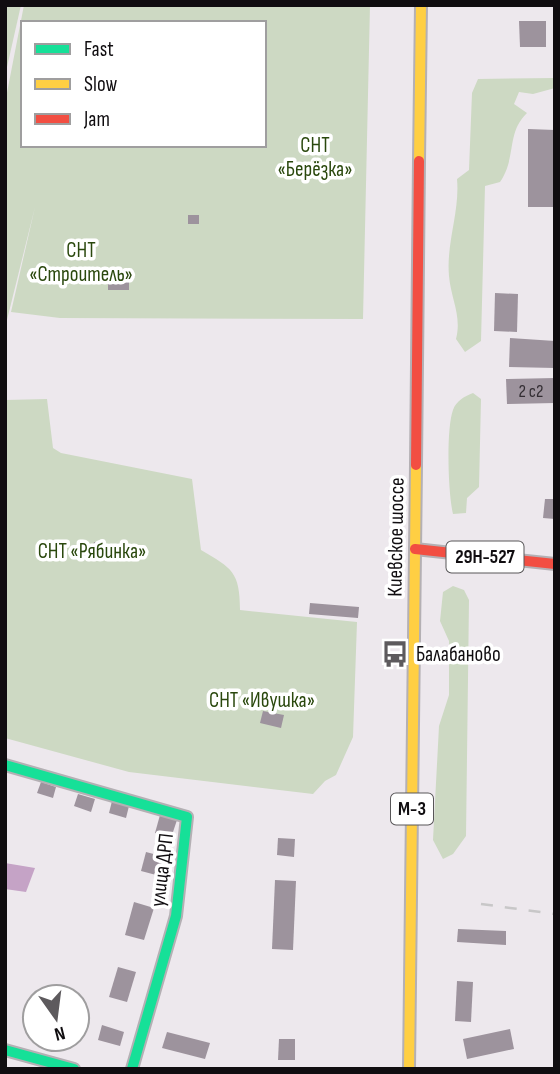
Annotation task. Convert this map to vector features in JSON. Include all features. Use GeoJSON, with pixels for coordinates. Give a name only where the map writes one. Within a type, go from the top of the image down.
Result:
{"type":"FeatureCollection","features":[{"type":"Feature","properties":{"kind":"main road","name":"Киевское шоссе"},"geometry":{"type":"LineString","coordinates":[[409,1069],[421,5]]}},
{"type":"Feature","properties":{"kind":"main road","name":"29Н-527"},"geometry":{"type":"LineString","coordinates":[[415,549],[555,564]]}},
{"type":"Feature","properties":{"kind":"main road","name":"улица ДРП"},"geometry":{"type":"LineString","coordinates":[[5,765],[187,817],[176,916],[132,1069]]}},
{"type":"Feature","properties":{"kind":"main road"},"geometry":{"type":"LineString","coordinates":[[5,1050],[74,1069]]}},
{"type":"Feature","properties":{"kind":"green space"},"geometry":{"type":"Polygon","coordinates":[[[5,5],[21,5],[5,76],[5,5]]]}},
{"type":"Feature","properties":{"kind":"green space"},"geometry":{"type":"Polygon","coordinates":[[[24,5],[370,5],[363,319],[60,318],[11,312],[35,207],[5,328],[5,103],[24,5]]]}},
{"type":"Feature","properties":{"kind":"green space"},"geometry":{"type":"Polygon","coordinates":[[[555,78],[555,88],[533,94],[519,92],[514,104],[527,113],[516,129],[505,173],[500,182],[485,186],[481,341],[465,352],[456,339],[458,323],[449,264],[457,203],[457,179],[469,170],[472,93],[478,79],[555,78]]]}},
{"type":"Feature","properties":{"kind":"green space"},"geometry":{"type":"Polygon","coordinates":[[[473,393],[481,399],[479,487],[467,498],[466,513],[453,514],[448,462],[449,431],[456,404],[473,393]]]}},
{"type":"Feature","properties":{"kind":"green space"},"geometry":{"type":"Polygon","coordinates":[[[47,399],[53,448],[61,453],[192,479],[201,550],[232,572],[238,587],[240,610],[357,622],[353,737],[336,775],[325,781],[313,794],[129,772],[5,738],[5,400],[47,399]]]}},
{"type":"Feature","properties":{"kind":"green space"},"geometry":{"type":"Polygon","coordinates":[[[453,586],[464,590],[469,600],[466,836],[453,854],[443,859],[433,840],[439,726],[449,695],[449,641],[440,621],[443,592],[453,586]]]}},
{"type":"Feature","properties":{"kind":"shaded area"},"geometry":{"type":"Polygon","coordinates":[[[5,863],[35,868],[26,892],[5,889],[5,863]]]}},
{"type":"Feature","properties":{"kind":"building"},"geometry":{"type":"Polygon","coordinates":[[[519,21],[546,21],[546,47],[520,47],[519,21]]]}},
{"type":"Feature","properties":{"kind":"building"},"geometry":{"type":"Polygon","coordinates":[[[528,129],[555,130],[555,207],[528,207],[528,129]]]}},
{"type":"Feature","properties":{"kind":"building"},"geometry":{"type":"Polygon","coordinates":[[[188,215],[199,215],[199,224],[188,224],[188,215]]]}},
{"type":"Feature","properties":{"kind":"building"},"geometry":{"type":"Polygon","coordinates":[[[108,274],[129,274],[129,290],[108,290],[108,274]]]}},
{"type":"Feature","properties":{"kind":"building"},"geometry":{"type":"Polygon","coordinates":[[[495,293],[518,294],[517,332],[494,331],[495,293]]]}},
{"type":"Feature","properties":{"kind":"building"},"geometry":{"type":"Polygon","coordinates":[[[510,338],[555,341],[555,368],[509,367],[510,338]]]}},
{"type":"Feature","properties":{"kind":"building"},"geometry":{"type":"Polygon","coordinates":[[[555,378],[555,403],[507,404],[506,379],[555,378]]]}},
{"type":"Feature","properties":{"kind":"building"},"geometry":{"type":"Polygon","coordinates":[[[545,499],[555,499],[555,519],[543,518],[545,499]]]}},
{"type":"Feature","properties":{"kind":"building"},"geometry":{"type":"Polygon","coordinates":[[[94,542],[107,544],[104,558],[91,555],[94,542]]]}},
{"type":"Feature","properties":{"kind":"building"},"geometry":{"type":"Polygon","coordinates":[[[310,603],[359,607],[358,618],[309,614],[310,603]]]}},
{"type":"Feature","properties":{"kind":"building"},"geometry":{"type":"Polygon","coordinates":[[[263,711],[284,715],[281,728],[260,723],[263,711]]]}},
{"type":"Feature","properties":{"kind":"building"},"geometry":{"type":"Polygon","coordinates":[[[41,782],[56,787],[53,798],[37,793],[41,782]]]}},
{"type":"Feature","properties":{"kind":"building"},"geometry":{"type":"Polygon","coordinates":[[[78,794],[95,799],[91,812],[74,806],[78,794]]]}},
{"type":"Feature","properties":{"kind":"building"},"geometry":{"type":"Polygon","coordinates":[[[112,801],[129,806],[126,818],[109,813],[112,801]]]}},
{"type":"Feature","properties":{"kind":"building"},"geometry":{"type":"Polygon","coordinates":[[[160,815],[177,820],[171,838],[155,833],[160,815]]]}},
{"type":"Feature","properties":{"kind":"building"},"geometry":{"type":"Polygon","coordinates":[[[278,838],[295,839],[294,857],[277,855],[278,838]]]}},
{"type":"Feature","properties":{"kind":"building"},"geometry":{"type":"Polygon","coordinates":[[[146,852],[165,857],[160,876],[141,871],[146,852]]]}},
{"type":"Feature","properties":{"kind":"building"},"geometry":{"type":"Polygon","coordinates":[[[275,880],[296,881],[293,950],[272,949],[275,880]]]}},
{"type":"Feature","properties":{"kind":"building"},"geometry":{"type":"Polygon","coordinates":[[[134,902],[154,908],[144,940],[125,935],[134,902]]]}},
{"type":"Feature","properties":{"kind":"building"},"geometry":{"type":"Polygon","coordinates":[[[458,929],[506,931],[506,945],[457,942],[458,929]]]}},
{"type":"Feature","properties":{"kind":"building"},"geometry":{"type":"Polygon","coordinates":[[[118,967],[136,972],[127,1002],[109,997],[118,967]]]}},
{"type":"Feature","properties":{"kind":"building"},"geometry":{"type":"Polygon","coordinates":[[[457,981],[473,982],[471,1022],[455,1021],[457,981]]]}},
{"type":"Feature","properties":{"kind":"building"},"geometry":{"type":"Polygon","coordinates":[[[102,1025],[124,1032],[120,1046],[98,1040],[102,1025]]]}},
{"type":"Feature","properties":{"kind":"building"},"geometry":{"type":"Polygon","coordinates":[[[510,1029],[514,1049],[467,1059],[463,1039],[510,1029]]]}},
{"type":"Feature","properties":{"kind":"building"},"geometry":{"type":"Polygon","coordinates":[[[167,1032],[210,1043],[205,1059],[162,1048],[167,1032]]]}},
{"type":"Feature","properties":{"kind":"building"},"geometry":{"type":"Polygon","coordinates":[[[279,1039],[295,1039],[295,1060],[278,1060],[279,1039]]]}},
{"type":"Feature","properties":{"kind":"railway"},"geometry":{"type":"LineString","coordinates":[[481,904],[555,914]]}},
{"type":"Feature","properties":{"kind":"traffic: fast"},"geometry":{"type":"LineString","coordinates":[[5,765],[187,817],[176,916],[132,1069]]}},
{"type":"Feature","properties":{"kind":"traffic: fast"},"geometry":{"type":"LineString","coordinates":[[5,1050],[74,1069]]}},
{"type":"Feature","properties":{"kind":"traffic: slow"},"geometry":{"type":"LineString","coordinates":[[419,161],[421,5]]}},
{"type":"Feature","properties":{"kind":"traffic: slow"},"geometry":{"type":"LineString","coordinates":[[409,1069],[416,465]]}},
{"type":"Feature","properties":{"kind":"traffic: jam"},"geometry":{"type":"LineString","coordinates":[[416,465],[419,161]]}},
{"type":"Feature","properties":{"kind":"traffic: jam"},"geometry":{"type":"LineString","coordinates":[[415,549],[555,564]]}},
{"type":"Feature","properties":{"kind":"place","name":"Балабаново"},"geometry":{"type":"Point","coordinates":[395,654]}},
{"type":"Feature","properties":{"kind":"park label","name":"СНТ «Берёзка»"},"geometry":{"type":"Point","coordinates":[315,157]}},
{"type":"Feature","properties":{"kind":"park label","name":"СНТ «Строитель»"},"geometry":{"type":"Point","coordinates":[81,262]}},
{"type":"Feature","properties":{"kind":"park label","name":"СНТ «Рябинка»"},"geometry":{"type":"Point","coordinates":[92,551]}},
{"type":"Feature","properties":{"kind":"park label","name":"СНТ «Ивушка»"},"geometry":{"type":"Point","coordinates":[262,700]}}]}
